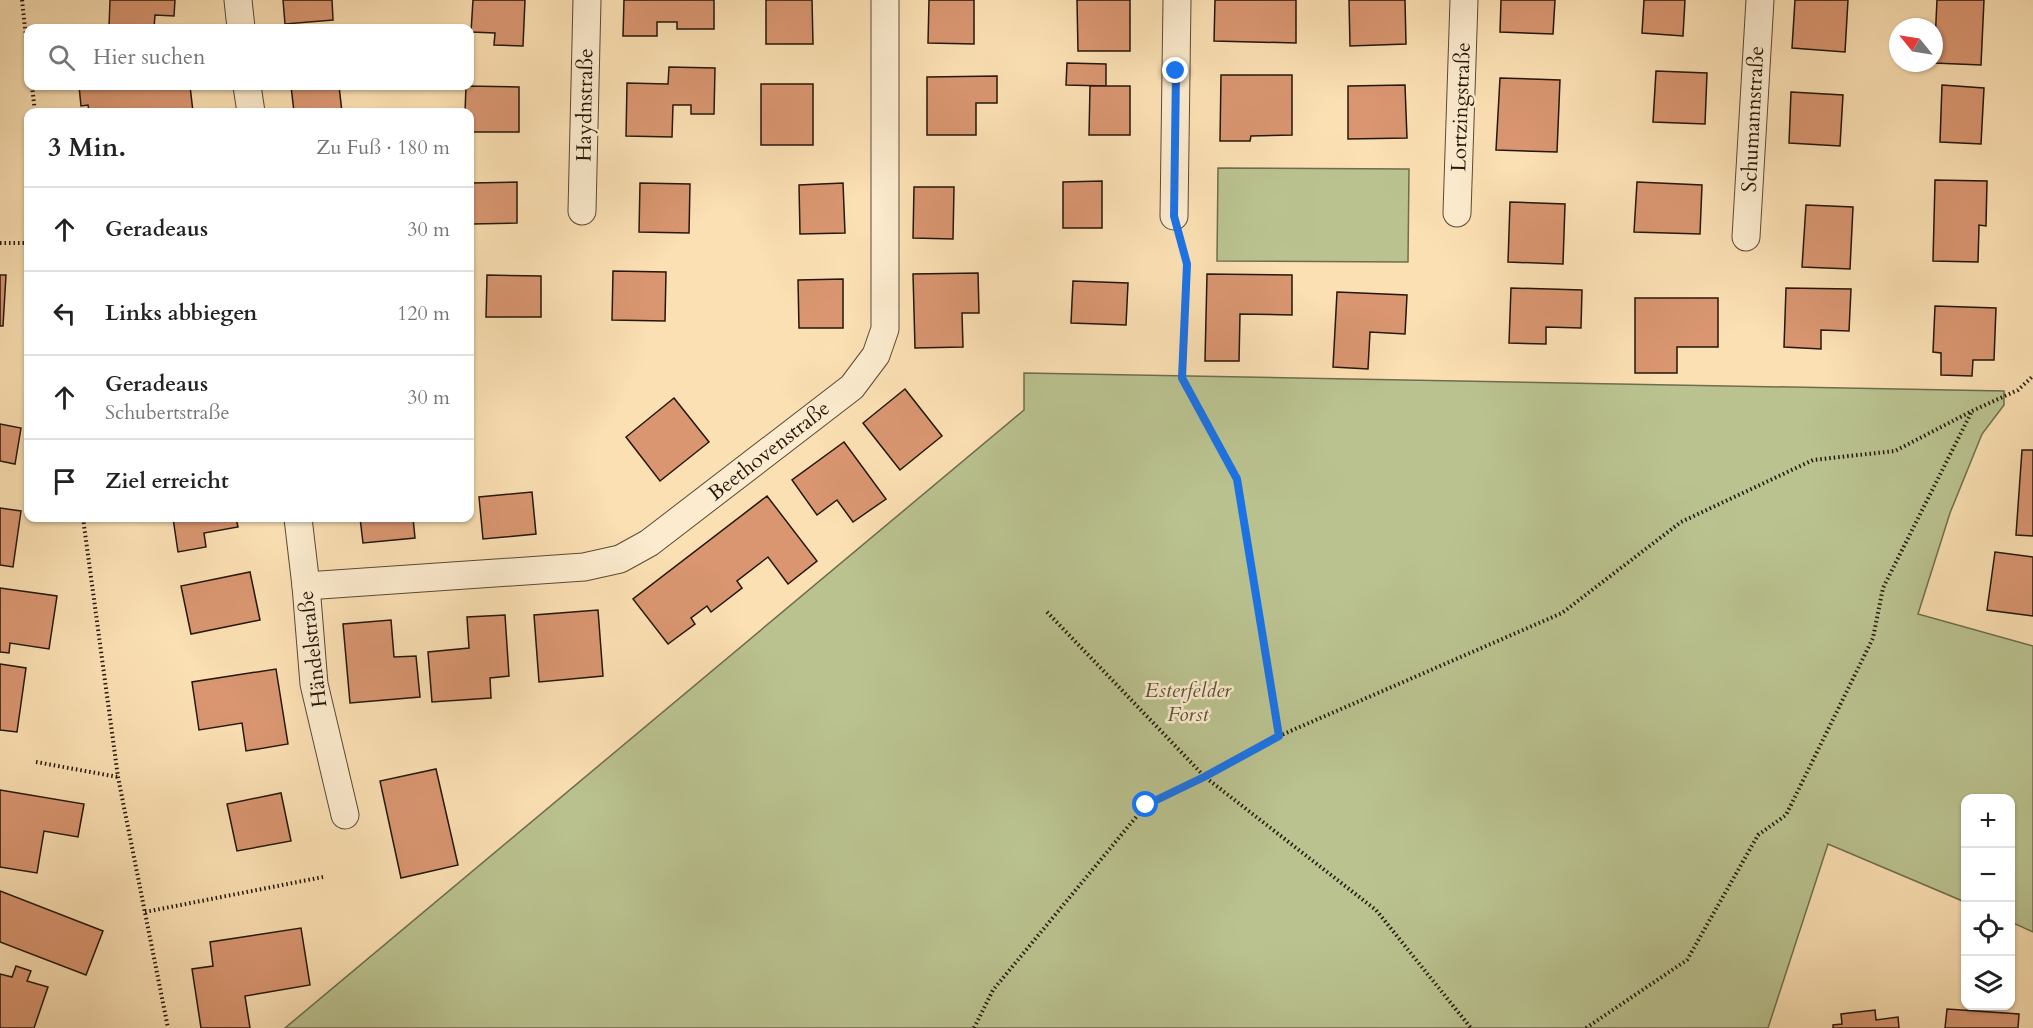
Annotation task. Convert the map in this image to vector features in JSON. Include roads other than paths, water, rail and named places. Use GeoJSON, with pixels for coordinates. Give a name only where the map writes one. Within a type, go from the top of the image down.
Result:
{"type":"FeatureCollection","features":[{"type":"Feature","properties":{"kind":"street"},"geometry":{"type":"LineString","coordinates":[[237,0],[240,24]]}},
{"type":"Feature","properties":{"kind":"street","name":"Haydnstraße"},"geometry":{"type":"LineString","coordinates":[[582,211],[587,0]]}},
{"type":"Feature","properties":{"kind":"street","name":"Beethovenstraße"},"geometry":{"type":"LineString","coordinates":[[306,586],[584,567],[620,559],[649,543],[852,387],[876,355],[885,329],[885,0]]}},
{"type":"Feature","properties":{"kind":"street"},"geometry":{"type":"LineString","coordinates":[[1174,216],[1177,0]]}},
{"type":"Feature","properties":{"kind":"street","name":"Lortzingstraße"},"geometry":{"type":"LineString","coordinates":[[1457,213],[1464,0]]}},
{"type":"Feature","properties":{"kind":"street","name":"Schumannstraße"},"geometry":{"type":"LineString","coordinates":[[1746,237],[1760,0]]}},
{"type":"Feature","properties":{"kind":"street"},"geometry":{"type":"LineString","coordinates":[[248,90],[251,108]]}},
{"type":"Feature","properties":{"kind":"street","name":"Händelstraße"},"geometry":{"type":"LineString","coordinates":[[298,522],[314,684],[345,815]]}},
{"type":"Feature","properties":{"kind":"park label","name":"Esterfelder Forst"},"geometry":{"type":"Point","coordinates":[1188,702]}}]}
